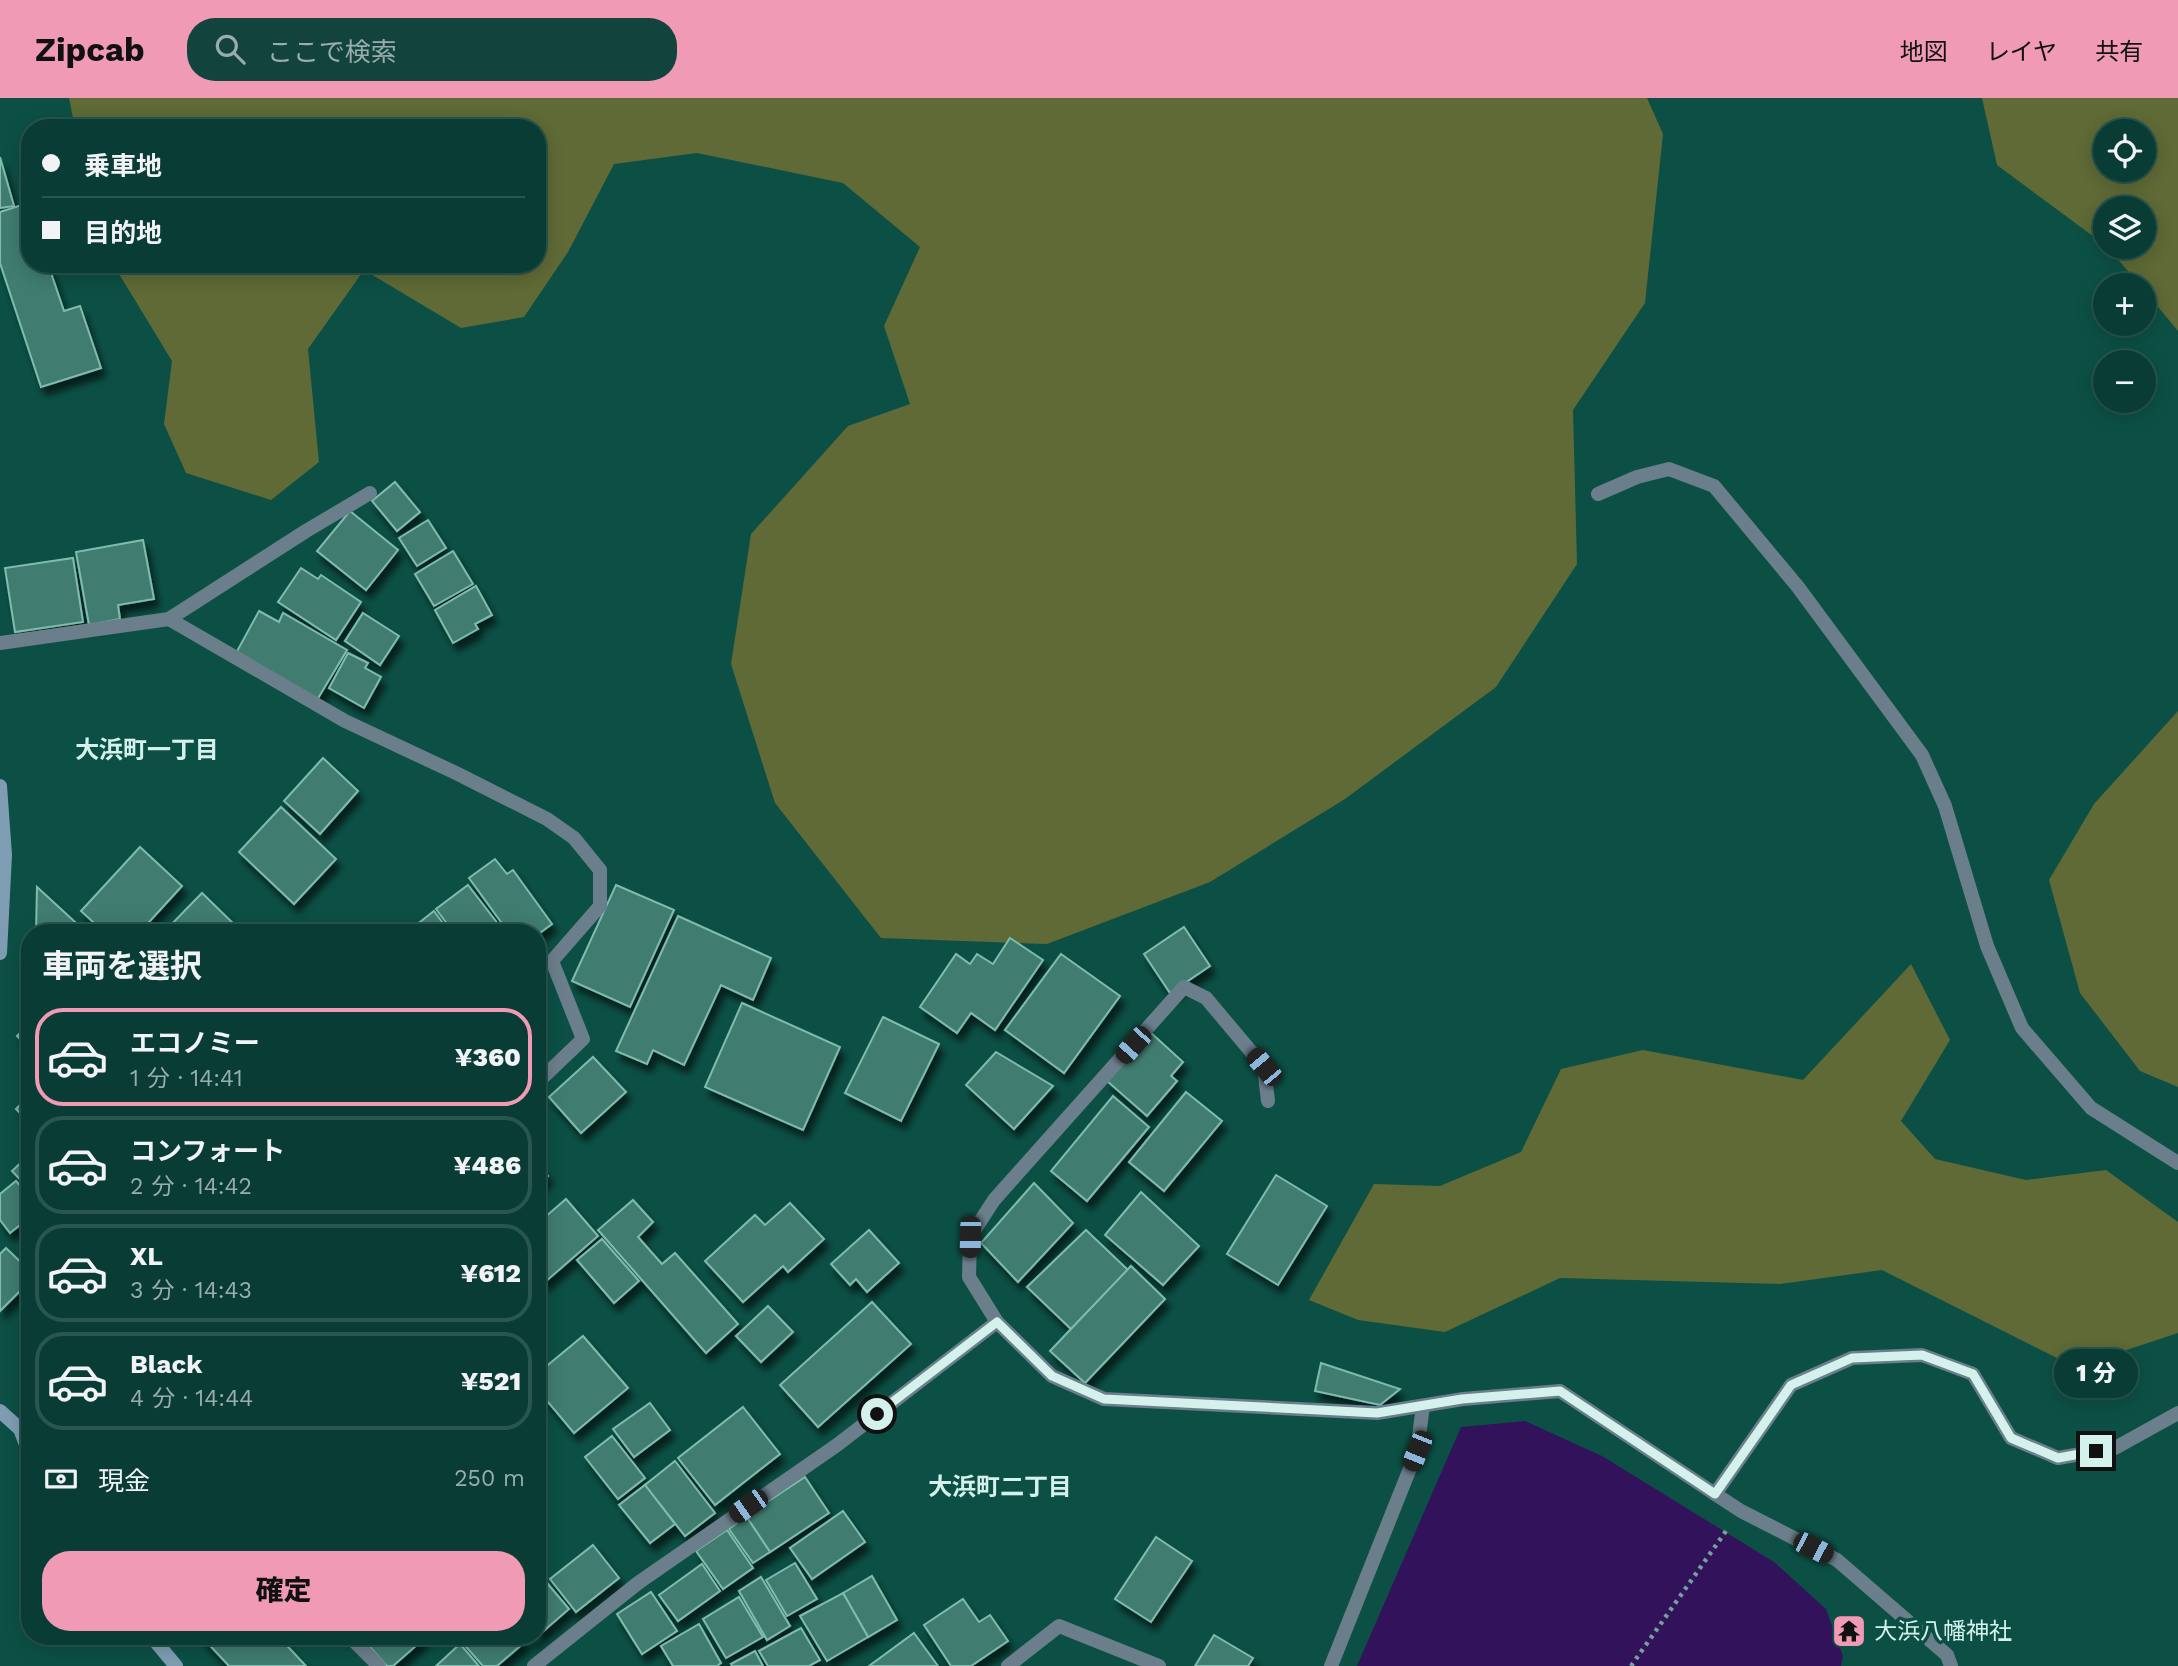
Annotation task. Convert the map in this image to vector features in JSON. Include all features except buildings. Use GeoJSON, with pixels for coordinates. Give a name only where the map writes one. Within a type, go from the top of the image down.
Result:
{"type":"FeatureCollection","features":[{"type":"Feature","properties":{"kind":"street"},"geometry":{"type":"LineString","coordinates":[[1598,494],[1637,477],[1669,469],[1714,486],[1798,587],[1922,755],[1945,806],[1987,946],[2022,1028],[2091,1108],[2178,1163]]}},
{"type":"Feature","properties":{"kind":"street"},"geometry":{"type":"LineString","coordinates":[[0,643],[169,619],[370,493]]}},
{"type":"Feature","properties":{"kind":"street"},"geometry":{"type":"LineString","coordinates":[[169,619],[345,721],[547,819],[574,838],[600,870],[600,906],[552,961],[583,1039],[546,1074]]}},
{"type":"Feature","properties":{"kind":"street"},"geometry":{"type":"LineString","coordinates":[[0,786],[5,855],[0,953]]}},
{"type":"Feature","properties":{"kind":"street"},"geometry":{"type":"LineString","coordinates":[[1268,1101],[1264,1067],[1206,998],[1185,987],[994,1200],[970,1237],[969,1277],[997,1322],[1052,1376],[1104,1399],[1377,1413],[1462,1399],[1560,1391],[1741,1511],[1837,1560],[1947,1656],[1951,1666]]}},
{"type":"Feature","properties":{"kind":"street"},"geometry":{"type":"LineString","coordinates":[[534,1666],[638,1583],[837,1445],[997,1322]]}},
{"type":"Feature","properties":{"kind":"street"},"geometry":{"type":"LineString","coordinates":[[1715,1494],[1791,1385],[1852,1358],[1922,1355],[1973,1374],[2011,1438],[2058,1458],[2115,1448],[2178,1413]]}},
{"type":"Feature","properties":{"kind":"street"},"geometry":{"type":"LineString","coordinates":[[1331,1666],[1417,1451],[1423,1406]]}},
{"type":"Feature","properties":{"kind":"street"},"geometry":{"type":"LineString","coordinates":[[0,1411],[21,1427]]}},
{"type":"Feature","properties":{"kind":"street"},"geometry":{"type":"LineString","coordinates":[[1008,1666],[1059,1626],[1159,1666]]}},
{"type":"Feature","properties":{"kind":"street"},"geometry":{"type":"LineString","coordinates":[[158,1645],[176,1666]]}},
{"type":"Feature","properties":{"kind":"street"},"geometry":{"type":"LineString","coordinates":[[358,1645],[379,1666]]}},
{"type":"Feature","properties":{"kind":"path"},"geometry":{"type":"LineString","coordinates":[[1631,1666],[1741,1511]]}},
{"type":"Feature","properties":{"kind":"green space"},"geometry":{"type":"Polygon","coordinates":[[[69,98],[1647,98],[1663,134],[1645,303],[1573,410],[1577,564],[1496,687],[1345,799],[1210,882],[1047,944],[881,938],[775,803],[731,664],[751,534],[848,426],[910,404],[884,326],[920,247],[843,183],[697,153],[614,164],[568,252],[524,317],[461,328],[369,273],[546,273],[546,119],[73,119],[69,98]]]}},
{"type":"Feature","properties":{"kind":"green space"},"geometry":{"type":"Polygon","coordinates":[[[1982,98],[2178,98],[2178,331],[2156,304],[2156,273],[2130,273],[2117,259],[2156,259],[2156,196],[2093,196],[2093,236],[1997,165],[1982,98]]]}},
{"type":"Feature","properties":{"kind":"green space"},"geometry":{"type":"Polygon","coordinates":[[[118,273],[362,273],[308,349],[319,462],[271,500],[186,473],[164,424],[172,361],[118,273]]]}},
{"type":"Feature","properties":{"kind":"green space"},"geometry":{"type":"Polygon","coordinates":[[[2178,711],[2178,1087],[2140,1071],[2080,993],[2049,880],[2094,804],[2178,711]]]}},
{"type":"Feature","properties":{"kind":"green space"},"geometry":{"type":"Polygon","coordinates":[[[1911,964],[1950,1040],[1901,1121],[1935,1159],[2026,1180],[2106,1170],[2178,1222],[2178,1333],[2075,1367],[1882,1270],[1780,1284],[1560,1278],[1445,1332],[1358,1320],[1309,1300],[1374,1184],[1440,1186],[1521,1152],[1561,1069],[1643,1050],[1803,1080],[1911,964]]]}},
{"type":"Feature","properties":{"kind":"shaded area"},"geometry":{"type":"Polygon","coordinates":[[[1525,1421],[1602,1456],[1774,1562],[1826,1609],[1843,1656],[1841,1666],[1357,1666],[1461,1427],[1525,1421]]]}},
{"type":"Feature","properties":{"kind":"place","name":"大浜八幡神社"},"geometry":{"type":"Point","coordinates":[1849,1631]}},
{"type":"Feature","properties":{"kind":"district","name":"大浜町一丁目"},"geometry":{"type":"Point","coordinates":[147,750]}},
{"type":"Feature","properties":{"kind":"district","name":"大浜町二丁目"},"geometry":{"type":"Point","coordinates":[1000,1487]}},
{"type":"Feature","properties":{"kind":"route"},"geometry":{"type":"LineString","coordinates":[[877,1414],[997,1322],[1052,1376],[1104,1399],[1377,1413],[1462,1399],[1560,1391],[1715,1494],[1791,1385],[1852,1358],[1922,1355],[1973,1374],[2011,1438],[2058,1458],[2096,1451]]}}]}
